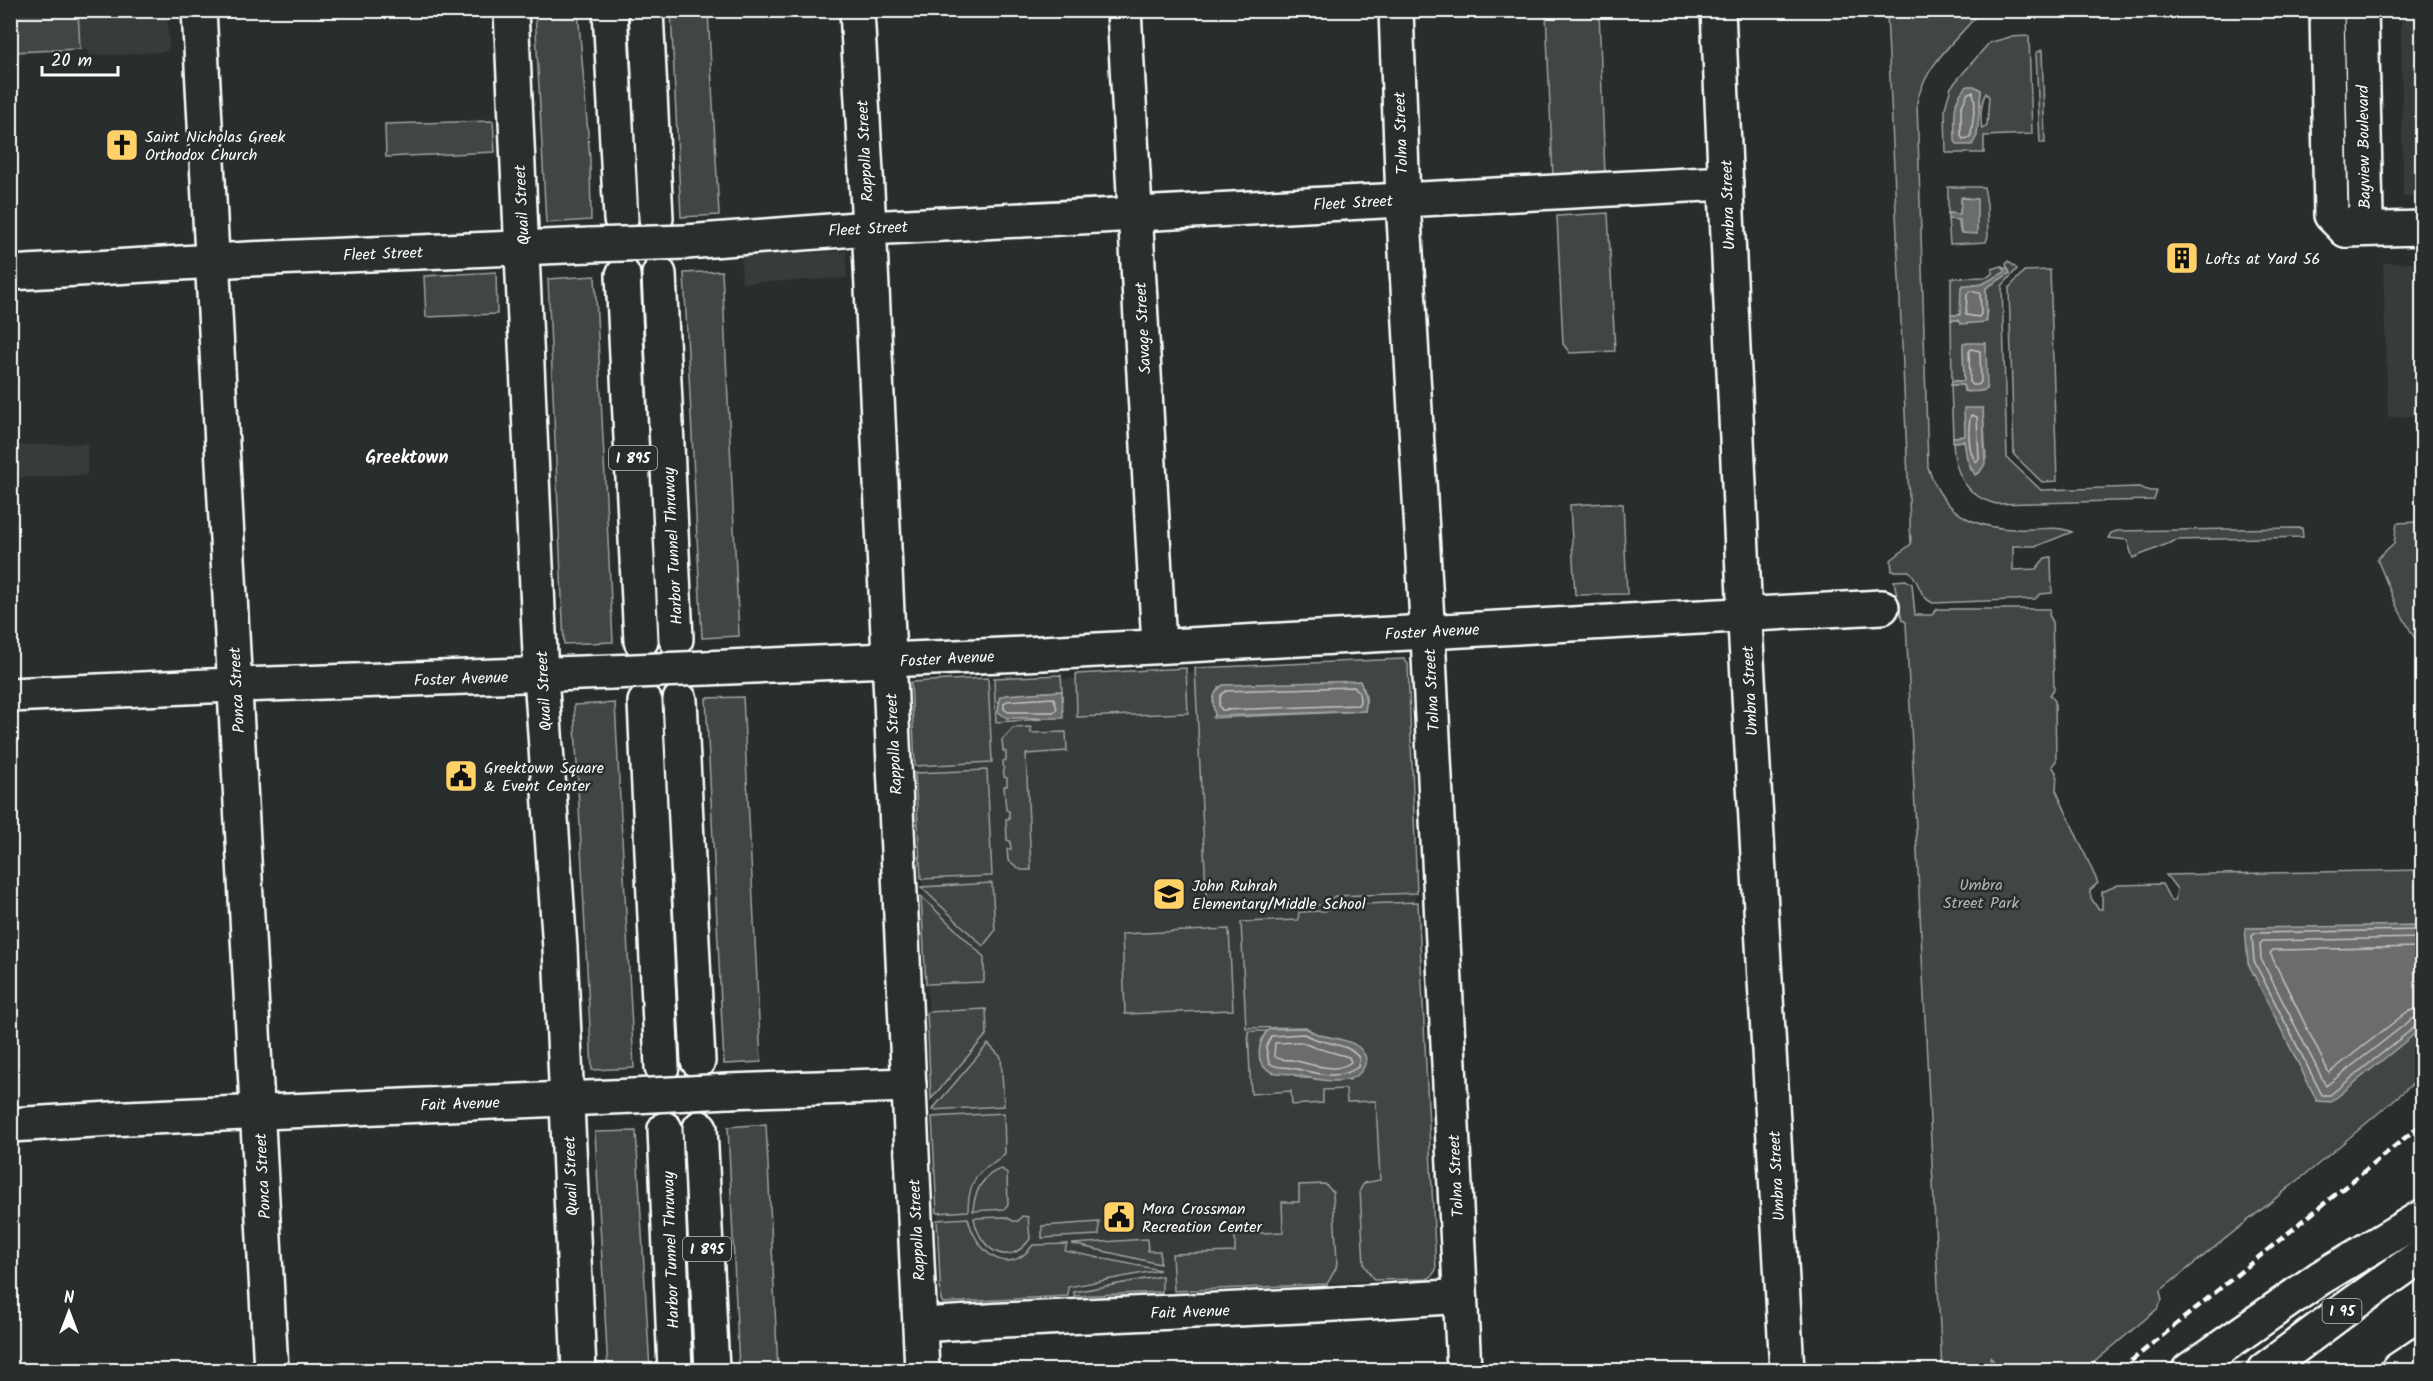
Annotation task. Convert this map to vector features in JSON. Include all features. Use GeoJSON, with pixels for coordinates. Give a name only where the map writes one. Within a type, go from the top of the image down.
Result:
{"type":"FeatureCollection","features":[{"type":"Feature","properties":{"kind":"main road","name":"Ponca Street"},"geometry":{"type":"LineString","coordinates":[[199,10],[271,1371]]}},
{"type":"Feature","properties":{"kind":"main road","name":"Quail Street"},"geometry":{"type":"LineString","coordinates":[[512,10],[541,676],[568,1099],[579,1371]]}},
{"type":"Feature","properties":{"kind":"main road"},"geometry":{"type":"LineString","coordinates":[[610,10],[621,219]]}},
{"type":"Feature","properties":{"kind":"main road"},"geometry":{"type":"LineString","coordinates":[[646,10],[656,218]]}},
{"type":"Feature","properties":{"kind":"main road","name":"Rappolla Street"},"geometry":{"type":"LineString","coordinates":[[856,10],[922,1371]]}},
{"type":"Feature","properties":{"kind":"main road","name":"Savage Street"},"geometry":{"type":"LineString","coordinates":[[1124,10],[1159,646]]}},
{"type":"Feature","properties":{"kind":"main road","name":"Tolna Street"},"geometry":{"type":"LineString","coordinates":[[1395,10],[1464,1371]]}},
{"type":"Feature","properties":{"kind":"main road","name":"Umbra Street"},"geometry":{"type":"LineString","coordinates":[[1718,10],[1744,614],[1787,1371]]}},
{"type":"Feature","properties":{"kind":"main road","name":"Bayview Boulevard"},"geometry":{"type":"LineString","coordinates":[[2327,10],[2331,215],[2346,230],[2366,215],[2361,10]]}},
{"type":"Feature","properties":{"kind":"main road","name":"Fleet Street"},"geometry":{"type":"LineString","coordinates":[[10,273],[213,261],[686,242],[868,228],[1726,183]]}},
{"type":"Feature","properties":{"kind":"main road"},"geometry":{"type":"LineString","coordinates":[[2346,230],[2422,228]]}},
{"type":"Feature","properties":{"kind":"main road","name":"Harbor Tunnel Thruway"},"geometry":{"type":"LineString","coordinates":[[659,274],[676,639]]}},
{"type":"Feature","properties":{"kind":"main road","name":"I 895"},"geometry":{"type":"LineString","coordinates":[[623,275],[641,640]]}},
{"type":"Feature","properties":{"kind":"main road","name":"Foster Avenue"},"geometry":{"type":"LineString","coordinates":[[10,695],[235,685],[541,676],[889,660],[1882,607]]}},
{"type":"Feature","properties":{"kind":"main road"},"geometry":{"type":"LineString","coordinates":[[680,700],[698,1061]]}},
{"type":"Feature","properties":{"kind":"main road"},"geometry":{"type":"LineString","coordinates":[[645,702],[662,1067]]}},
{"type":"Feature","properties":{"kind":"main road","name":"Fait Avenue"},"geometry":{"type":"LineString","coordinates":[[10,1125],[728,1091],[909,1085]]}},
{"type":"Feature","properties":{"kind":"main road","name":"I 895"},"geometry":{"type":"LineString","coordinates":[[700,1128],[712,1371]]}},
{"type":"Feature","properties":{"kind":"main road","name":"Harbor Tunnel Thruway"},"geometry":{"type":"LineString","coordinates":[[665,1129],[675,1371]]}},
{"type":"Feature","properties":{"kind":"main road"},"geometry":{"type":"LineString","coordinates":[[2189,1371],[2320,1278],[2422,1217]]}},
{"type":"Feature","properties":{"kind":"main road","name":"I 95"},"geometry":{"type":"LineString","coordinates":[[2264,1371],[2422,1255]]}},
{"type":"Feature","properties":{"kind":"main road","name":"Fait Avenue"},"geometry":{"type":"LineString","coordinates":[[920,1325],[1057,1316],[1325,1306],[1460,1296]]}},
{"type":"Feature","properties":{"kind":"main road"},"geometry":{"type":"LineString","coordinates":[[2398,1371],[2422,1354]]}},
{"type":"Feature","properties":{"kind":"shaded area"},"geometry":{"type":"Polygon","coordinates":[[[11,11],[167,11],[169,51],[118,55],[89,55],[88,50],[11,54],[11,11]]]}},
{"type":"Feature","properties":{"kind":"shaded area"},"geometry":{"type":"Polygon","coordinates":[[[2401,11],[2422,11],[2422,197],[2403,197],[2401,11]]]}},
{"type":"Feature","properties":{"kind":"shaded area"},"geometry":{"type":"Polygon","coordinates":[[[846,251],[847,278],[742,283],[741,256],[846,251]]]}},
{"type":"Feature","properties":{"kind":"shaded area"},"geometry":{"type":"Polygon","coordinates":[[[2422,262],[2422,416],[2388,417],[2383,263],[2422,262]]]}},
{"type":"Feature","properties":{"kind":"shaded area"},"geometry":{"type":"Polygon","coordinates":[[[87,443],[87,475],[11,478],[11,446],[87,443]]]}},
{"type":"Feature","properties":{"kind":"shaded area","name":"John Ruhrah Elementary/Middle School"},"geometry":{"type":"Polygon","coordinates":[[[1404,663],[1433,1278],[942,1301],[913,686],[1404,663]]]}},
{"type":"Feature","properties":{"kind":"green space"},"geometry":{"type":"Polygon","coordinates":[[[1919,10],[1935,16],[1974,15],[1974,11],[1981,11],[1934,64],[1917,102],[1928,467],[1944,499],[1954,510],[1967,518],[1996,527],[2057,528],[2072,532],[2037,546],[2013,546],[2013,570],[2036,569],[2045,558],[2051,557],[2052,593],[2040,594],[2035,599],[1933,603],[1924,597],[1909,571],[1892,571],[1891,560],[1911,544],[1887,13],[1888,11],[1919,10]]]}},
{"type":"Feature","properties":{"kind":"green space"},"geometry":{"type":"Polygon","coordinates":[[[10,11],[78,11],[80,49],[11,52],[10,11]]]}},
{"type":"Feature","properties":{"kind":"green space"},"geometry":{"type":"Polygon","coordinates":[[[535,11],[578,11],[590,159],[591,220],[546,223],[535,11]]]}},
{"type":"Feature","properties":{"kind":"green space"},"geometry":{"type":"Polygon","coordinates":[[[671,11],[708,11],[719,215],[681,217],[671,11]]]}},
{"type":"Feature","properties":{"kind":"green space"},"geometry":{"type":"Polygon","coordinates":[[[1546,11],[1599,11],[1605,176],[1553,178],[1546,11]]]}},
{"type":"Feature","properties":{"kind":"green space"},"geometry":{"type":"Polygon","coordinates":[[[2029,36],[2032,134],[1984,136],[1984,153],[1946,153],[1945,108],[1951,87],[1989,43],[2010,37],[2029,36]],[[1964,89],[1956,102],[1979,113],[1981,90],[1964,89]],[[1986,93],[1981,110],[1982,129],[1987,126],[1989,97],[1986,93]]]}},
{"type":"Feature","properties":{"kind":"green space"},"geometry":{"type":"Polygon","coordinates":[[[2042,50],[2045,143],[2040,143],[2036,53],[2042,50]]]}},
{"type":"Feature","properties":{"kind":"green space"},"geometry":{"type":"Polygon","coordinates":[[[493,121],[495,152],[386,157],[385,124],[493,121]]]}},
{"type":"Feature","properties":{"kind":"green space"},"geometry":{"type":"Polygon","coordinates":[[[1948,187],[1984,187],[1987,204],[1988,236],[1986,242],[1950,244],[1948,219],[1958,218],[1960,231],[1977,200],[1962,197],[1960,214],[1948,213],[1948,187]]]}},
{"type":"Feature","properties":{"kind":"green space"},"geometry":{"type":"Polygon","coordinates":[[[1608,213],[1615,351],[1570,353],[1563,344],[1557,216],[1608,213]]]}},
{"type":"Feature","properties":{"kind":"green space"},"geometry":{"type":"Polygon","coordinates":[[[2008,261],[2017,269],[2002,286],[2007,458],[2041,490],[2139,487],[2157,491],[2154,500],[1996,504],[1976,495],[1963,481],[1956,463],[1953,442],[1964,441],[1971,470],[1986,459],[1983,409],[1981,408],[1965,437],[1953,437],[1951,385],[1963,385],[1964,391],[1969,392],[1963,346],[1964,381],[1952,381],[1951,320],[1987,321],[1986,287],[2010,273],[2006,264],[2008,261]]]}},
{"type":"Feature","properties":{"kind":"green space"},"geometry":{"type":"Polygon","coordinates":[[[2002,266],[2006,272],[1982,285],[1963,285],[1960,315],[1951,315],[1951,278],[1987,277],[1992,274],[1992,269],[2002,266]]]}},
{"type":"Feature","properties":{"kind":"green space"},"geometry":{"type":"Polygon","coordinates":[[[2050,270],[2057,481],[2042,482],[2014,455],[2009,288],[2024,271],[2050,270]]]}},
{"type":"Feature","properties":{"kind":"green space"},"geometry":{"type":"Polygon","coordinates":[[[722,271],[739,636],[702,638],[684,273],[722,271]]]}},
{"type":"Feature","properties":{"kind":"green space"},"geometry":{"type":"Polygon","coordinates":[[[496,272],[497,314],[426,317],[424,276],[496,272]]]}},
{"type":"Feature","properties":{"kind":"green space"},"geometry":{"type":"Polygon","coordinates":[[[595,276],[613,642],[564,644],[548,279],[595,276]]]}},
{"type":"Feature","properties":{"kind":"green space"},"geometry":{"type":"Polygon","coordinates":[[[1623,504],[1627,594],[1575,595],[1570,505],[1623,504]]]}},
{"type":"Feature","properties":{"kind":"green space"},"geometry":{"type":"Polygon","coordinates":[[[2418,522],[2422,531],[2422,651],[2396,605],[2377,559],[2394,543],[2397,523],[2418,522]]]}},
{"type":"Feature","properties":{"kind":"green space"},"geometry":{"type":"Polygon","coordinates":[[[2302,528],[2303,537],[2177,540],[2133,558],[2127,540],[2108,538],[2111,533],[2117,531],[2302,528]]]}},
{"type":"Feature","properties":{"kind":"green space","name":"Umbra Street Park"},"geometry":{"type":"Polygon","coordinates":[[[1906,580],[1912,584],[1915,615],[1932,615],[1937,609],[2050,609],[2054,689],[2050,695],[2055,701],[2056,761],[2052,766],[2057,774],[2056,790],[2098,883],[2090,890],[2091,898],[2098,909],[2102,909],[2102,892],[2118,885],[2162,884],[2171,901],[2175,901],[2177,889],[2166,875],[2422,870],[2422,1076],[2316,1166],[2160,1291],[2162,1300],[2157,1309],[2085,1370],[1999,1370],[1990,1356],[1992,1370],[1942,1370],[1906,622],[1902,620],[1894,581],[1906,580]]]}},
{"type":"Feature","properties":{"kind":"green space"},"geometry":{"type":"Polygon","coordinates":[[[1404,659],[1408,664],[1417,893],[1335,896],[1322,905],[1207,910],[1195,668],[1404,659]],[[1361,684],[1219,688],[1213,699],[1215,715],[1213,718],[1365,711],[1366,697],[1361,684]]]}},
{"type":"Feature","properties":{"kind":"green space"},"geometry":{"type":"Polygon","coordinates":[[[1186,668],[1188,713],[1077,717],[1076,674],[1186,668]]]}},
{"type":"Feature","properties":{"kind":"green space"},"geometry":{"type":"Polygon","coordinates":[[[1061,675],[1062,691],[1000,697],[998,702],[1029,718],[1043,719],[996,722],[994,678],[1061,675]]]}},
{"type":"Feature","properties":{"kind":"green space"},"geometry":{"type":"Polygon","coordinates":[[[988,678],[992,762],[915,766],[911,682],[988,678]]]}},
{"type":"Feature","properties":{"kind":"green space"},"geometry":{"type":"Polygon","coordinates":[[[743,697],[761,1062],[724,1064],[706,698],[743,697]]]}},
{"type":"Feature","properties":{"kind":"green space"},"geometry":{"type":"Polygon","coordinates":[[[615,703],[634,1068],[592,1070],[574,705],[615,703]]]}},
{"type":"Feature","properties":{"kind":"green space"},"geometry":{"type":"Polygon","coordinates":[[[1031,727],[1031,733],[1066,732],[1067,751],[1026,754],[1031,870],[1021,870],[1008,860],[1007,849],[1011,849],[1010,841],[1007,840],[1006,819],[1009,819],[1009,811],[1006,810],[1004,786],[1007,786],[1007,778],[1004,777],[1003,761],[1006,760],[1006,752],[1003,751],[1002,740],[1013,728],[1031,727]]]}},
{"type":"Feature","properties":{"kind":"green space"},"geometry":{"type":"Polygon","coordinates":[[[987,770],[992,876],[921,879],[915,773],[987,770]]]}},
{"type":"Feature","properties":{"kind":"green space"},"geometry":{"type":"Polygon","coordinates":[[[992,883],[995,931],[983,946],[921,887],[992,883]]]}},
{"type":"Feature","properties":{"kind":"green space"},"geometry":{"type":"Polygon","coordinates":[[[921,896],[984,957],[984,982],[926,984],[921,896]]]}},
{"type":"Feature","properties":{"kind":"green space"},"geometry":{"type":"Polygon","coordinates":[[[1418,902],[1436,1270],[1427,1279],[1374,1280],[1364,1265],[1360,1190],[1364,1183],[1380,1180],[1376,1101],[1347,1102],[1346,1089],[1323,1090],[1323,1103],[1292,1105],[1291,1091],[1251,1094],[1248,1031],[1267,1031],[1261,1041],[1260,1060],[1301,1078],[1350,1080],[1345,1041],[1317,1035],[1306,1027],[1246,1028],[1241,922],[1298,920],[1299,912],[1325,911],[1337,905],[1418,902]]]}},
{"type":"Feature","properties":{"kind":"green space"},"geometry":{"type":"Polygon","coordinates":[[[1229,929],[1233,1010],[1125,1014],[1122,934],[1229,929]]]}},
{"type":"Feature","properties":{"kind":"green space"},"geometry":{"type":"Polygon","coordinates":[[[986,1009],[987,1034],[931,1099],[927,1012],[986,1009]]]}},
{"type":"Feature","properties":{"kind":"green space"},"geometry":{"type":"Polygon","coordinates":[[[988,1044],[1001,1057],[1004,1106],[932,1110],[988,1044]]]}},
{"type":"Feature","properties":{"kind":"green space"},"geometry":{"type":"Polygon","coordinates":[[[1004,1113],[1005,1153],[982,1171],[975,1180],[968,1211],[937,1213],[932,1117],[1004,1113]]]}},
{"type":"Feature","properties":{"kind":"green space"},"geometry":{"type":"Polygon","coordinates":[[[766,1124],[778,1370],[739,1370],[728,1127],[766,1124]]]}},
{"type":"Feature","properties":{"kind":"green space"},"geometry":{"type":"Polygon","coordinates":[[[636,1131],[650,1370],[608,1370],[595,1132],[636,1131]]]}},
{"type":"Feature","properties":{"kind":"green space"},"geometry":{"type":"Polygon","coordinates":[[[1002,1169],[1007,1174],[1008,1205],[1005,1209],[973,1211],[975,1197],[985,1179],[995,1171],[1002,1169]]]}},
{"type":"Feature","properties":{"kind":"green space"},"geometry":{"type":"Polygon","coordinates":[[[1325,1184],[1333,1192],[1337,1262],[1327,1284],[1174,1291],[1172,1254],[1235,1252],[1235,1234],[1283,1232],[1282,1202],[1299,1202],[1299,1185],[1325,1184]]]}},
{"type":"Feature","properties":{"kind":"green space"},"geometry":{"type":"Polygon","coordinates":[[[1022,1216],[1028,1217],[1030,1239],[1013,1253],[1004,1254],[996,1252],[982,1239],[974,1218],[1006,1217],[1018,1221],[1022,1216]]]}},
{"type":"Feature","properties":{"kind":"green space"},"geometry":{"type":"Polygon","coordinates":[[[968,1218],[977,1240],[985,1250],[993,1257],[1002,1260],[1012,1260],[1023,1255],[1033,1245],[1067,1244],[1065,1251],[1160,1270],[1068,1287],[1068,1296],[943,1303],[937,1220],[968,1218]]]}},
{"type":"Feature","properties":{"kind":"green space"},"geometry":{"type":"Polygon","coordinates":[[[1099,1222],[1099,1235],[1042,1238],[1042,1226],[1099,1222]]]}},
{"type":"Feature","properties":{"kind":"green space"},"geometry":{"type":"Polygon","coordinates":[[[1147,1239],[1148,1251],[1160,1251],[1160,1264],[1072,1244],[1147,1239]]]}},
{"type":"Feature","properties":{"kind":"green space"},"geometry":{"type":"Polygon","coordinates":[[[1162,1276],[1162,1292],[1074,1296],[1074,1292],[1162,1276]]]}},
{"type":"Feature","properties":{"kind":"water"},"geometry":{"type":"Polygon","coordinates":[[[1967,86],[1974,86],[1981,90],[1977,136],[1972,145],[1958,145],[1955,141],[1956,105],[1967,86]]]}},
{"type":"Feature","properties":{"kind":"water"},"geometry":{"type":"Polygon","coordinates":[[[1961,198],[1977,199],[1977,234],[1961,233],[1960,220],[1948,219],[1948,213],[1960,214],[1961,198]]]}},
{"type":"Feature","properties":{"kind":"water"},"geometry":{"type":"Polygon","coordinates":[[[2007,267],[2010,273],[1986,288],[1986,322],[1961,324],[1959,320],[1951,320],[1951,315],[1960,315],[1961,287],[1982,284],[2005,272],[2004,269],[2007,267]]]}},
{"type":"Feature","properties":{"kind":"water"},"geometry":{"type":"Polygon","coordinates":[[[1963,343],[1986,343],[1987,389],[1965,391],[1963,385],[1951,385],[1952,381],[1964,381],[1963,343]]]}},
{"type":"Feature","properties":{"kind":"water"},"geometry":{"type":"Polygon","coordinates":[[[1964,408],[1983,408],[1985,464],[1975,475],[1967,459],[1964,441],[1953,442],[1953,437],[1965,436],[1964,408]]]}},
{"type":"Feature","properties":{"kind":"water"},"geometry":{"type":"Polygon","coordinates":[[[1360,681],[1365,695],[1365,711],[1217,716],[1213,706],[1217,691],[1223,685],[1360,681]]]}},
{"type":"Feature","properties":{"kind":"water"},"geometry":{"type":"Polygon","coordinates":[[[1062,691],[1063,718],[1007,718],[998,712],[1000,697],[1006,695],[1062,691]]]}},
{"type":"Feature","properties":{"kind":"water"},"geometry":{"type":"Polygon","coordinates":[[[2422,925],[2422,1028],[2331,1102],[2317,1101],[2248,963],[2245,928],[2422,925]]]}},
{"type":"Feature","properties":{"kind":"water"},"geometry":{"type":"Polygon","coordinates":[[[1306,1028],[1360,1048],[1366,1060],[1364,1067],[1350,1079],[1341,1081],[1275,1073],[1266,1069],[1259,1052],[1262,1040],[1269,1029],[1306,1028]]]}},
{"type":"Feature","properties":{"kind":"railway"},"geometry":{"type":"LineString","coordinates":[[2120,1370],[2422,1124]]}},
{"type":"Feature","properties":{"kind":"place","name":"Saint Nicholas Greek Orthodox Church"},"geometry":{"type":"Point","coordinates":[122,145]}},
{"type":"Feature","properties":{"kind":"place","name":"Lofts at Yard 56"},"geometry":{"type":"Point","coordinates":[2182,258]}},
{"type":"Feature","properties":{"kind":"place","name":"Greektown Square & Event Center"},"geometry":{"type":"Point","coordinates":[461,776]}},
{"type":"Feature","properties":{"kind":"place","name":"John Ruhrah Elementary/Middle School"},"geometry":{"type":"Point","coordinates":[1169,894]}},
{"type":"Feature","properties":{"kind":"place","name":"Mora Crossman Recreation Center"},"geometry":{"type":"Point","coordinates":[1119,1217]}},
{"type":"Feature","properties":{"kind":"district","name":"Greektown"},"geometry":{"type":"Point","coordinates":[407,457]}}]}
